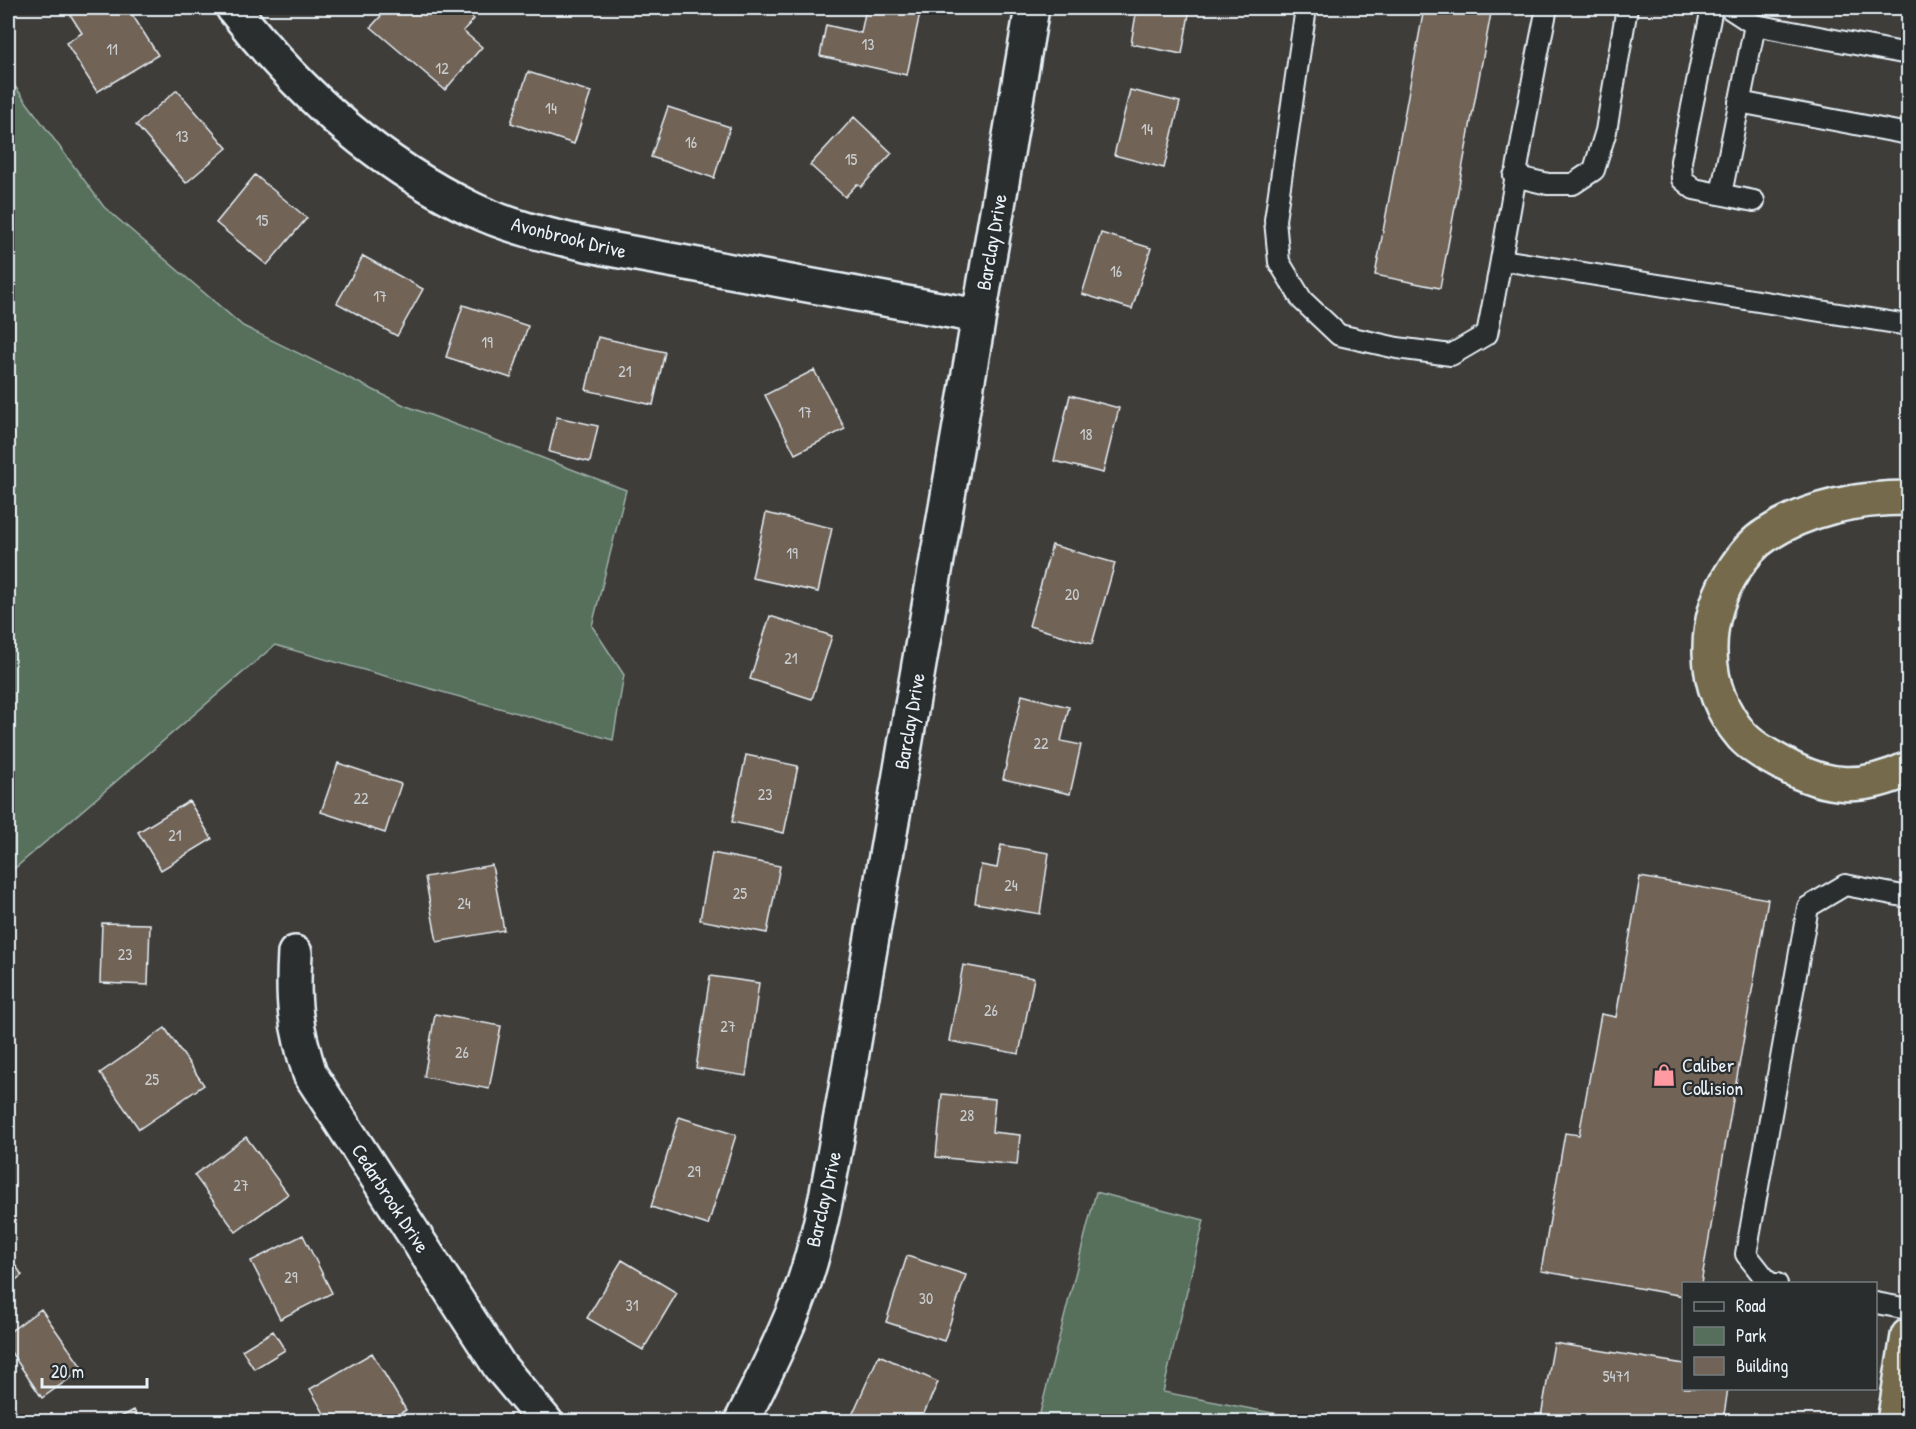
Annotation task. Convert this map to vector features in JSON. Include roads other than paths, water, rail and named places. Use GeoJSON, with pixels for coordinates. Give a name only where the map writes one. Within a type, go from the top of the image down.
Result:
{"type":"FeatureCollection","features":[{"type":"Feature","properties":{"kind":"highway"},"geometry":{"type":"LineString","coordinates":[[1908,498],[1835,505],[1811,512],[1764,536],[1743,556],[1718,598],[1709,637],[1713,681],[1722,703],[1743,737],[1756,747],[1794,771],[1817,780],[1841,785],[1864,785],[1908,769]]}},
{"type":"Feature","properties":{"kind":"highway"},"geometry":{"type":"LineString","coordinates":[[1894,1422],[1908,1336]]}},
{"type":"Feature","properties":{"kind":"street","name":"Avonbrook Drive"},"geometry":{"type":"LineString","coordinates":[[233,8],[268,54],[344,127],[385,159],[473,210],[559,238],[604,248],[978,316]]}},
{"type":"Feature","properties":{"kind":"street","name":"Barclay Drive"},"geometry":{"type":"LineString","coordinates":[[741,1422],[766,1374],[796,1303],[824,1204],[846,1094],[1032,8]]}},
{"type":"Feature","properties":{"kind":"street","name":"Cedarbrook Drive"},"geometry":{"type":"LineString","coordinates":[[295,953],[292,998],[297,1034],[310,1074],[500,1367],[546,1422]]}},
{"type":"Feature","properties":{"kind":"lane"},"geometry":{"type":"LineString","coordinates":[[1306,8],[1275,220],[1280,262],[1302,300],[1340,335],[1396,348],[1451,355],[1487,334],[1502,260],[1514,176],[1547,8]]}},
{"type":"Feature","properties":{"kind":"lane"},"geometry":{"type":"LineString","coordinates":[[1514,176],[1548,184],[1573,184],[1594,170],[1606,131],[1627,8]]}},
{"type":"Feature","properties":{"kind":"lane"},"geometry":{"type":"LineString","coordinates":[[1712,8],[1681,161],[1682,179],[1694,189],[1754,201]]}},
{"type":"Feature","properties":{"kind":"lane"},"geometry":{"type":"LineString","coordinates":[[1729,8],[1755,25],[1908,54]]}},
{"type":"Feature","properties":{"kind":"lane"},"geometry":{"type":"LineString","coordinates":[[1721,194],[1755,25]]}},
{"type":"Feature","properties":{"kind":"lane"},"geometry":{"type":"LineString","coordinates":[[1739,102],[1908,134]]}},
{"type":"Feature","properties":{"kind":"lane"},"geometry":{"type":"LineString","coordinates":[[1502,260],[1908,325]]}},
{"type":"Feature","properties":{"kind":"lane"},"geometry":{"type":"LineString","coordinates":[[1768,1282],[1746,1254],[1808,907],[1845,885],[1908,897]]}},
{"type":"Feature","properties":{"kind":"lane"},"geometry":{"type":"LineString","coordinates":[[1877,1303],[1908,1310]]}},
{"type":"Feature","properties":{"kind":"place","name":"Caliber Collision"},"geometry":{"type":"Point","coordinates":[1664,1075]}}]}
